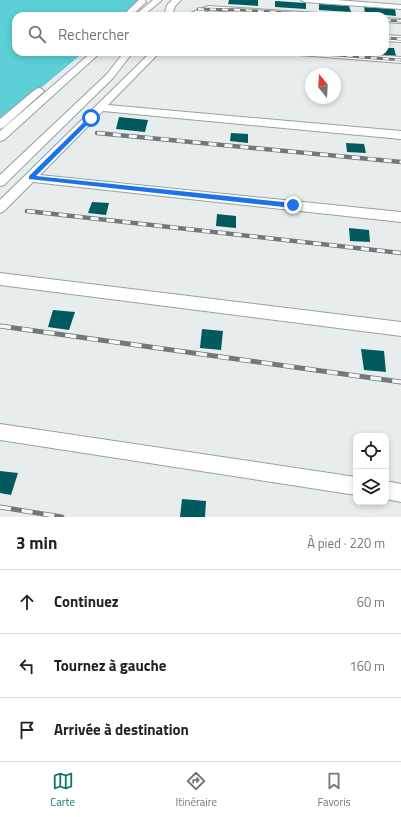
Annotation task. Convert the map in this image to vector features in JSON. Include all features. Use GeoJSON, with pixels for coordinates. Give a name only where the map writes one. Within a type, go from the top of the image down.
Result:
{"type":"FeatureCollection","features":[{"type":"Feature","properties":{"kind":"lane"},"geometry":{"type":"LineString","coordinates":[[131,12],[145,0]]}},
{"type":"Feature","properties":{"kind":"lane"},"geometry":{"type":"LineString","coordinates":[[143,12],[158,0]]}},
{"type":"Feature","properties":{"kind":"lane"},"geometry":{"type":"LineString","coordinates":[[156,12],[163,0]]}},
{"type":"Feature","properties":{"kind":"lane"},"geometry":{"type":"LineString","coordinates":[[169,12],[171,5],[177,0]]}},
{"type":"Feature","properties":{"kind":"lane"},"geometry":{"type":"LineString","coordinates":[[305,0],[401,7]]}},
{"type":"Feature","properties":{"kind":"lane"},"geometry":{"type":"LineString","coordinates":[[198,12],[208,8],[271,12]]}},
{"type":"Feature","properties":{"kind":"lane"},"geometry":{"type":"LineString","coordinates":[[389,20],[401,21]]}},
{"type":"Feature","properties":{"kind":"lane"},"geometry":{"type":"LineString","coordinates":[[389,38],[401,39]]}},
{"type":"Feature","properties":{"kind":"lane"},"geometry":{"type":"LineString","coordinates":[[0,125],[80,56]]}},
{"type":"Feature","properties":{"kind":"lane"},"geometry":{"type":"LineString","coordinates":[[0,138],[92,56]]}},
{"type":"Feature","properties":{"kind":"lane"},"geometry":{"type":"LineString","coordinates":[[0,182],[110,76],[126,56]]}},
{"type":"Feature","properties":{"kind":"lane"},"geometry":{"type":"LineString","coordinates":[[0,208],[152,56]]}},
{"type":"Feature","properties":{"kind":"lane"},"geometry":{"type":"LineString","coordinates":[[350,56],[401,60]]}},
{"type":"Feature","properties":{"kind":"lane"},"geometry":{"type":"LineString","coordinates":[[101,108],[401,135]]}},
{"type":"Feature","properties":{"kind":"lane"},"geometry":{"type":"LineString","coordinates":[[31,178],[401,217]]}},
{"type":"Feature","properties":{"kind":"lane"},"geometry":{"type":"LineString","coordinates":[[0,279],[401,329]]}},
{"type":"Feature","properties":{"kind":"lane"},"geometry":{"type":"LineString","coordinates":[[0,432],[353,486]]}},
{"type":"Feature","properties":{"kind":"lane"},"geometry":{"type":"LineString","coordinates":[[389,491],[401,493]]}},
{"type":"Feature","properties":{"kind":"shaded area"},"geometry":{"type":"Polygon","coordinates":[[[0,0],[143,0],[130,12],[12,12],[12,56],[79,56],[0,122],[0,0]]]}},
{"type":"Feature","properties":{"kind":"building"},"geometry":{"type":"Polygon","coordinates":[[[229,0],[258,0],[258,6],[228,4],[229,0]]]}},
{"type":"Feature","properties":{"kind":"building"},"geometry":{"type":"Polygon","coordinates":[[[275,1],[306,3],[306,9],[275,7],[275,1]]]}},
{"type":"Feature","properties":{"kind":"building"},"geometry":{"type":"Polygon","coordinates":[[[319,4],[349,6],[351,12],[319,10],[319,4]]]}},
{"type":"Feature","properties":{"kind":"building"},"geometry":{"type":"Polygon","coordinates":[[[364,7],[395,9],[396,16],[389,15],[389,12],[365,12],[364,7]]]}},
{"type":"Feature","properties":{"kind":"building"},"geometry":{"type":"Polygon","coordinates":[[[389,48],[394,48],[396,56],[389,55],[389,48]]]}},
{"type":"Feature","properties":{"kind":"building"},"geometry":{"type":"Polygon","coordinates":[[[119,117],[148,120],[145,132],[116,129],[119,117]]]}},
{"type":"Feature","properties":{"kind":"building"},"geometry":{"type":"Polygon","coordinates":[[[231,133],[248,134],[248,143],[230,141],[231,133]]]}},
{"type":"Feature","properties":{"kind":"building"},"geometry":{"type":"Polygon","coordinates":[[[346,143],[364,144],[366,153],[347,152],[346,143]]]}},
{"type":"Feature","properties":{"kind":"building"},"geometry":{"type":"Polygon","coordinates":[[[92,202],[109,203],[106,215],[88,213],[92,202]]]}},
{"type":"Feature","properties":{"kind":"building"},"geometry":{"type":"Polygon","coordinates":[[[217,214],[236,216],[236,228],[216,226],[217,214]]]}},
{"type":"Feature","properties":{"kind":"building"},"geometry":{"type":"Polygon","coordinates":[[[349,228],[369,230],[370,242],[350,241],[349,228]]]}},
{"type":"Feature","properties":{"kind":"building"},"geometry":{"type":"Polygon","coordinates":[[[53,310],[75,312],[69,330],[48,327],[53,310]]]}},
{"type":"Feature","properties":{"kind":"building"},"geometry":{"type":"Polygon","coordinates":[[[202,329],[223,331],[221,350],[200,348],[202,329]]]}},
{"type":"Feature","properties":{"kind":"building"},"geometry":{"type":"Polygon","coordinates":[[[361,349],[384,351],[386,372],[364,370],[361,349]]]}},
{"type":"Feature","properties":{"kind":"building"},"geometry":{"type":"Polygon","coordinates":[[[0,471],[18,473],[11,495],[0,493],[0,471]]]}},
{"type":"Feature","properties":{"kind":"building"},"geometry":{"type":"Polygon","coordinates":[[[182,499],[206,501],[205,517],[180,517],[182,499]]]}},
{"type":"Feature","properties":{"kind":"railway"},"geometry":{"type":"LineString","coordinates":[[198,9],[273,12]]}},
{"type":"Feature","properties":{"kind":"railway"},"geometry":{"type":"LineString","coordinates":[[389,20],[401,21]]}},
{"type":"Feature","properties":{"kind":"railway"},"geometry":{"type":"LineString","coordinates":[[389,38],[401,39]]}},
{"type":"Feature","properties":{"kind":"railway"},"geometry":{"type":"LineString","coordinates":[[350,56],[401,60]]}},
{"type":"Feature","properties":{"kind":"railway"},"geometry":{"type":"LineString","coordinates":[[97,133],[401,162]]}},
{"type":"Feature","properties":{"kind":"railway"},"geometry":{"type":"LineString","coordinates":[[27,211],[401,253]]}},
{"type":"Feature","properties":{"kind":"railway"},"geometry":{"type":"LineString","coordinates":[[0,326],[401,382]]}},
{"type":"Feature","properties":{"kind":"railway"},"geometry":{"type":"LineString","coordinates":[[0,507],[62,517]]}},
{"type":"Feature","properties":{"kind":"route"},"geometry":{"type":"LineString","coordinates":[[91,118],[31,178],[293,205]]}}]}
